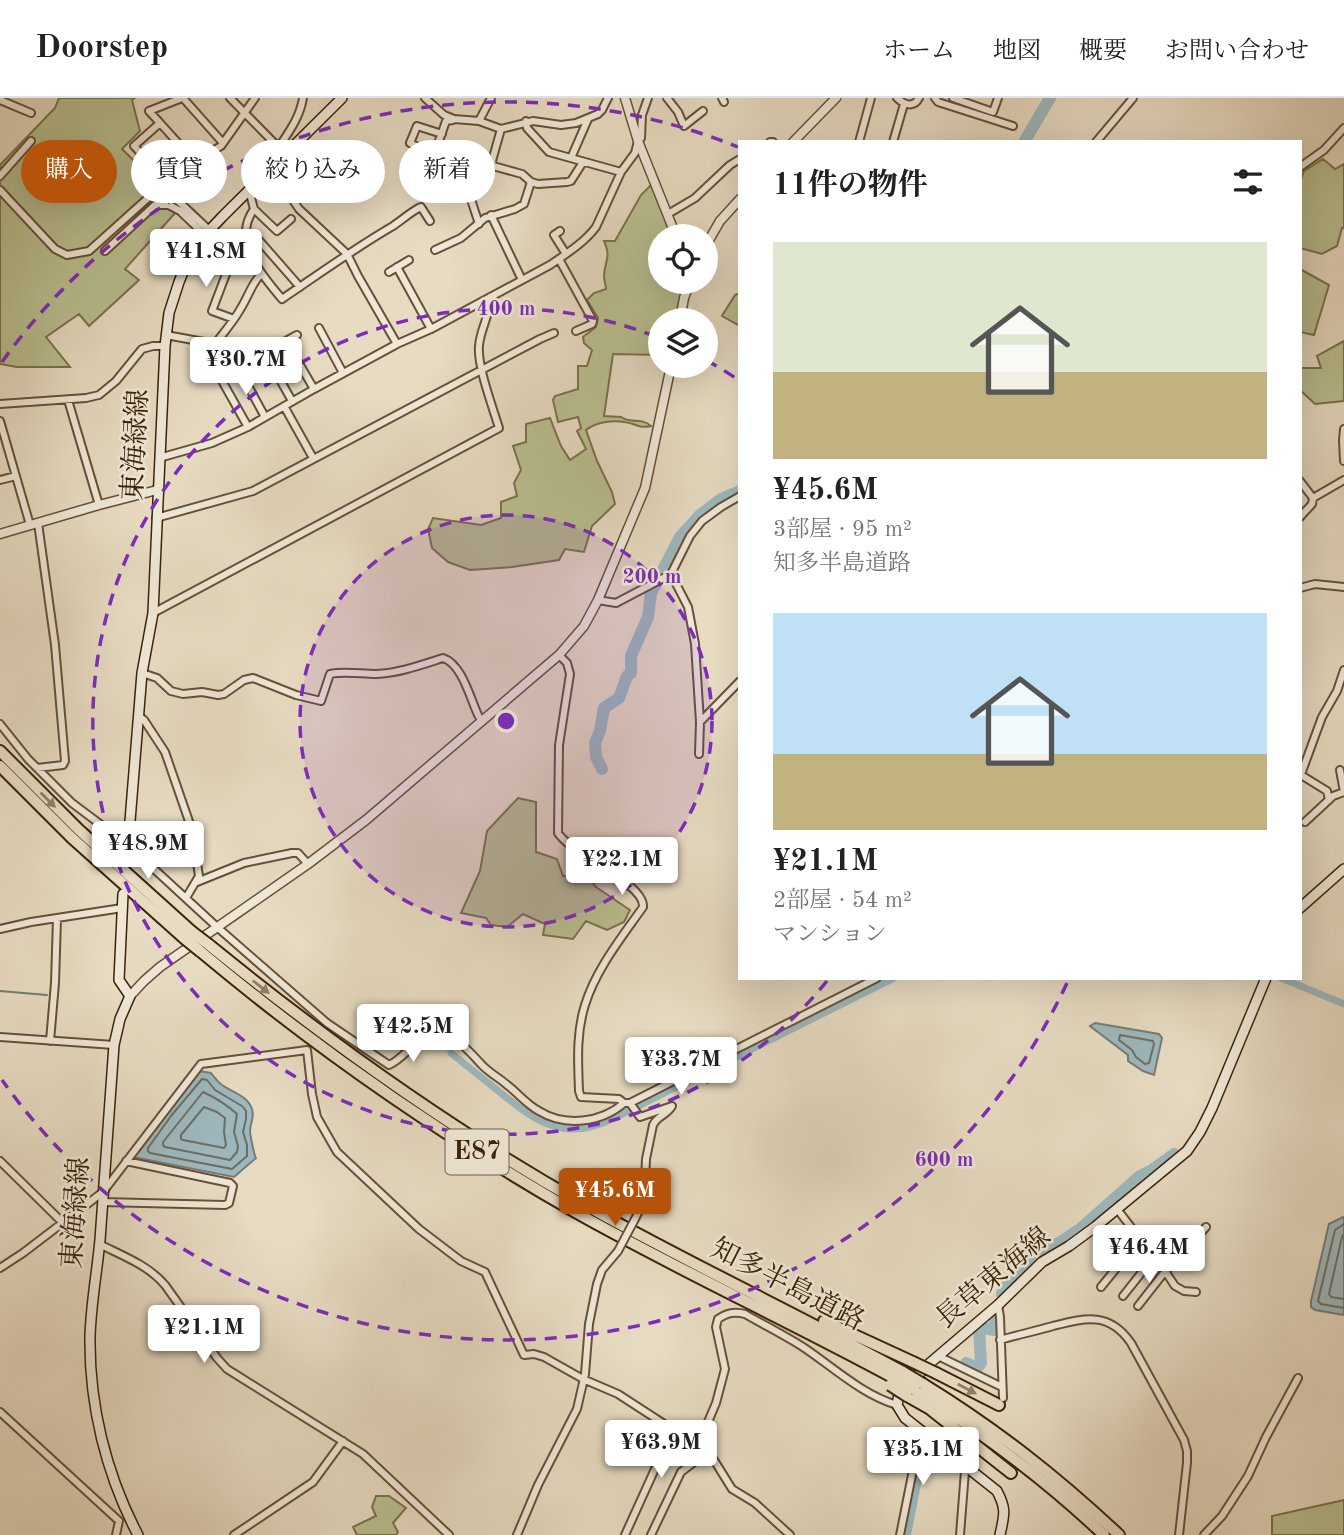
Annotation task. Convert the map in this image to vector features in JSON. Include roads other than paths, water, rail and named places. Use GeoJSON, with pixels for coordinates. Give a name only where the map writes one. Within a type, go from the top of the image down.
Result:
{"type":"FeatureCollection","features":[{"type":"Feature","properties":{"kind":"highway","name":"知多半島道路"},"geometry":{"type":"LineString","coordinates":[[0,751],[188,934]]}},
{"type":"Feature","properties":{"kind":"highway","name":"知多半島道路"},"geometry":{"type":"LineString","coordinates":[[0,766],[80,846],[188,934],[264,1003],[409,1108],[541,1192],[607,1229],[896,1379]]}},
{"type":"Feature","properties":{"kind":"highway","name":"知多半島道路"},"geometry":{"type":"LineString","coordinates":[[204,948],[415,1100],[489,1148],[612,1220],[772,1302],[915,1390],[997,1444],[1055,1490],[1104,1535]]}},
{"type":"Feature","properties":{"kind":"highway"},"geometry":{"type":"LineString","coordinates":[[772,1302],[801,1312],[1001,1402]]}},
{"type":"Feature","properties":{"kind":"highway"},"geometry":{"type":"LineString","coordinates":[[896,1379],[915,1390],[930,1409],[1011,1473]]}},
{"type":"Feature","properties":{"kind":"highway","name":"知多半島道路"},"geometry":{"type":"LineString","coordinates":[[915,1390],[973,1415],[1061,1482],[1119,1535]]}},
{"type":"Feature","properties":{"kind":"main road","name":"東海緑線"},"geometry":{"type":"LineString","coordinates":[[294,140],[342,98]]}},
{"type":"Feature","properties":{"kind":"main road","name":"東海緑線"},"geometry":{"type":"LineString","coordinates":[[127,858],[142,673],[153,613],[157,490],[169,313],[187,262],[207,233],[241,198]]}},
{"type":"Feature","properties":{"kind":"main road"},"geometry":{"type":"LineString","coordinates":[[1302,904],[1344,869]]}},
{"type":"Feature","properties":{"kind":"main road"},"geometry":{"type":"LineString","coordinates":[[123,894],[119,981],[130,996]]}},
{"type":"Feature","properties":{"kind":"main road","name":"長草東海線"},"geometry":{"type":"LineString","coordinates":[[897,1405],[899,1394],[1042,1262],[1069,1246],[1187,1151],[1212,1108],[1265,980]]}},
{"type":"Feature","properties":{"kind":"main road","name":"東海緑線"},"geometry":{"type":"LineString","coordinates":[[130,996],[120,1019],[114,1045],[90,1335],[93,1392],[103,1448],[138,1535]]}},
{"type":"Feature","properties":{"kind":"main road"},"geometry":{"type":"LineString","coordinates":[[897,1405],[905,1418],[993,1486],[1003,1501],[1005,1510],[1000,1535]]}},
{"type":"Feature","properties":{"kind":"street"},"geometry":{"type":"LineString","coordinates":[[175,140],[149,111],[183,98],[220,140]]}},
{"type":"Feature","properties":{"kind":"street"},"geometry":{"type":"LineString","coordinates":[[230,98],[271,140]]}},
{"type":"Feature","properties":{"kind":"street"},"geometry":{"type":"LineString","coordinates":[[225,140],[255,98]]}},
{"type":"Feature","properties":{"kind":"street"},"geometry":{"type":"LineString","coordinates":[[287,140],[303,98]]}},
{"type":"Feature","properties":{"kind":"street"},"geometry":{"type":"LineString","coordinates":[[425,98],[444,115],[454,119],[480,121],[501,129],[526,121],[561,125],[576,123],[601,110],[608,98]]}},
{"type":"Feature","properties":{"kind":"street"},"geometry":{"type":"LineString","coordinates":[[480,121],[491,98]]}},
{"type":"Feature","properties":{"kind":"street"},"geometry":{"type":"LineString","coordinates":[[625,98],[638,141],[672,224]]}},
{"type":"Feature","properties":{"kind":"street"},"geometry":{"type":"LineString","coordinates":[[159,458],[212,443],[248,427],[314,388],[431,329],[563,256],[596,228],[621,172],[635,153],[641,138],[642,115],[648,98]]}},
{"type":"Feature","properties":{"kind":"street"},"geometry":{"type":"LineString","coordinates":[[667,98],[678,112],[688,135]]}},
{"type":"Feature","properties":{"kind":"street"},"geometry":{"type":"LineString","coordinates":[[795,140],[836,98]]}},
{"type":"Feature","properties":{"kind":"street"},"geometry":{"type":"LineString","coordinates":[[860,140],[871,98]]}},
{"type":"Feature","properties":{"kind":"street"},"geometry":{"type":"LineString","coordinates":[[897,98],[904,104],[915,104],[919,98]]}},
{"type":"Feature","properties":{"kind":"street"},"geometry":{"type":"LineString","coordinates":[[935,98],[937,102],[1013,127]]}},
{"type":"Feature","properties":{"kind":"street"},"geometry":{"type":"LineString","coordinates":[[953,98],[967,100],[993,112],[998,98]]}},
{"type":"Feature","properties":{"kind":"street"},"geometry":{"type":"LineString","coordinates":[[1099,140],[1133,98]]}},
{"type":"Feature","properties":{"kind":"street"},"geometry":{"type":"LineString","coordinates":[[0,100],[31,113]]}},
{"type":"Feature","properties":{"kind":"street"},"geometry":{"type":"LineString","coordinates":[[894,140],[904,104]]}},
{"type":"Feature","properties":{"kind":"street"},"geometry":{"type":"LineString","coordinates":[[684,126],[703,111]]}},
{"type":"Feature","properties":{"kind":"street"},"geometry":{"type":"LineString","coordinates":[[442,134],[417,126],[410,143],[433,155],[442,134],[446,121],[454,119]]}},
{"type":"Feature","properties":{"kind":"street"},"geometry":{"type":"LineString","coordinates":[[571,159],[588,119]]}},
{"type":"Feature","properties":{"kind":"street"},"geometry":{"type":"LineString","coordinates":[[526,121],[527,128],[549,152],[621,172]]}},
{"type":"Feature","properties":{"kind":"street"},"geometry":{"type":"LineString","coordinates":[[141,140],[160,124]]}},
{"type":"Feature","properties":{"kind":"street"},"geometry":{"type":"LineString","coordinates":[[1302,166],[1324,150],[1344,128]]}},
{"type":"Feature","properties":{"kind":"street"},"geometry":{"type":"LineString","coordinates":[[501,129],[492,160],[493,166],[522,174],[531,182],[567,182],[574,177],[583,162]]}},
{"type":"Feature","properties":{"kind":"street"},"geometry":{"type":"LineString","coordinates":[[0,176],[21,152]]}},
{"type":"Feature","properties":{"kind":"street"},"geometry":{"type":"LineString","coordinates":[[668,214],[695,198],[720,173],[738,160]]}},
{"type":"Feature","properties":{"kind":"street"},"geometry":{"type":"LineString","coordinates":[[435,250],[461,238],[485,218],[524,204],[531,182]]}},
{"type":"Feature","properties":{"kind":"street"},"geometry":{"type":"LineString","coordinates":[[0,190],[55,249],[67,255],[89,251],[148,198],[163,192],[176,199],[207,233]]}},
{"type":"Feature","properties":{"kind":"street"},"geometry":{"type":"LineString","coordinates":[[718,224],[738,201]]}},
{"type":"Feature","properties":{"kind":"street"},"geometry":{"type":"LineString","coordinates":[[252,203],[254,209],[277,231],[290,219]]}},
{"type":"Feature","properties":{"kind":"street"},"geometry":{"type":"LineString","coordinates":[[295,203],[347,254],[397,344]]}},
{"type":"Feature","properties":{"kind":"street"},"geometry":{"type":"LineString","coordinates":[[472,203],[479,224]]}},
{"type":"Feature","properties":{"kind":"street"},"geometry":{"type":"LineString","coordinates":[[105,251],[155,205],[169,205],[207,233]]}},
{"type":"Feature","properties":{"kind":"street"},"geometry":{"type":"LineString","coordinates":[[254,209],[246,226],[246,239],[261,274],[282,299],[376,234],[409,216],[417,208],[421,207],[430,221]]}},
{"type":"Feature","properties":{"kind":"street"},"geometry":{"type":"LineString","coordinates":[[491,215],[522,280]]}},
{"type":"Feature","properties":{"kind":"street"},"geometry":{"type":"LineString","coordinates":[[560,231],[554,235],[593,321],[576,331]]}},
{"type":"Feature","properties":{"kind":"street"},"geometry":{"type":"LineString","coordinates":[[246,239],[258,239],[299,287]]}},
{"type":"Feature","properties":{"kind":"street"},"geometry":{"type":"LineString","coordinates":[[234,319],[212,310],[231,261],[246,239]]}},
{"type":"Feature","properties":{"kind":"street"},"geometry":{"type":"LineString","coordinates":[[389,272],[409,260]]}},
{"type":"Feature","properties":{"kind":"street"},"geometry":{"type":"LineString","coordinates":[[397,267],[431,329]]}},
{"type":"Feature","properties":{"kind":"street"},"geometry":{"type":"LineString","coordinates":[[166,335],[215,344],[234,319],[261,274]]}},
{"type":"Feature","properties":{"kind":"street"},"geometry":{"type":"LineString","coordinates":[[153,613],[499,428],[478,350],[490,297]]}},
{"type":"Feature","properties":{"kind":"street"},"geometry":{"type":"LineString","coordinates":[[319,328],[343,373]]}},
{"type":"Feature","properties":{"kind":"street"},"geometry":{"type":"LineString","coordinates":[[156,518],[253,491],[554,333]]}},
{"type":"Feature","properties":{"kind":"street"},"geometry":{"type":"LineString","coordinates":[[297,335],[286,341],[314,388]]}},
{"type":"Feature","properties":{"kind":"street"},"geometry":{"type":"LineString","coordinates":[[0,404],[68,400],[99,395],[116,381],[142,349],[165,346]]}},
{"type":"Feature","properties":{"kind":"street"},"geometry":{"type":"LineString","coordinates":[[233,366],[270,362],[292,401]]}},
{"type":"Feature","properties":{"kind":"street"},"geometry":{"type":"LineString","coordinates":[[130,996],[160,967],[308,864],[366,820],[559,654],[584,626],[598,600],[645,488],[668,378]]}},
{"type":"Feature","properties":{"kind":"street"},"geometry":{"type":"LineString","coordinates":[[221,379],[248,427]]}},
{"type":"Feature","properties":{"kind":"street"},"geometry":{"type":"LineString","coordinates":[[246,382],[265,417]]}},
{"type":"Feature","properties":{"kind":"street"},"geometry":{"type":"LineString","coordinates":[[68,400],[99,505]]}},
{"type":"Feature","properties":{"kind":"street"},"geometry":{"type":"LineString","coordinates":[[284,405],[313,458]]}},
{"type":"Feature","properties":{"kind":"street"},"geometry":{"type":"LineString","coordinates":[[0,421],[3,443],[34,524],[55,645],[65,761],[63,765],[37,768]]}},
{"type":"Feature","properties":{"kind":"street"},"geometry":{"type":"LineString","coordinates":[[1344,429],[1344,461]]}},
{"type":"Feature","properties":{"kind":"street"},"geometry":{"type":"LineString","coordinates":[[0,480],[16,476]]}},
{"type":"Feature","properties":{"kind":"street"},"geometry":{"type":"LineString","coordinates":[[1313,498],[1344,480]]}},
{"type":"Feature","properties":{"kind":"street"},"geometry":{"type":"LineString","coordinates":[[0,534],[157,490]]}},
{"type":"Feature","properties":{"kind":"street"},"geometry":{"type":"LineString","coordinates":[[1304,491],[1313,498]]}},
{"type":"Feature","properties":{"kind":"street"},"geometry":{"type":"LineString","coordinates":[[598,600],[616,603],[671,574],[690,536],[702,521],[738,497]]}},
{"type":"Feature","properties":{"kind":"street"},"geometry":{"type":"LineString","coordinates":[[1302,515],[1312,504],[1313,498]]}},
{"type":"Feature","properties":{"kind":"street"},"geometry":{"type":"LineString","coordinates":[[671,574],[688,607],[695,644],[700,722],[699,754]]}},
{"type":"Feature","properties":{"kind":"street"},"geometry":{"type":"LineString","coordinates":[[1302,587],[1315,584],[1344,587]]}},
{"type":"Feature","properties":{"kind":"street"},"geometry":{"type":"LineString","coordinates":[[517,1535],[538,1485],[577,1409],[597,1284],[602,1270],[618,1251],[644,1201],[646,1159],[654,1121],[672,1106],[640,1117],[627,1103],[619,1099],[581,1097],[579,1091],[577,1052],[582,1015],[594,980],[644,902],[624,881],[566,843],[558,833],[559,746],[570,674],[567,663],[559,654]]}},
{"type":"Feature","properties":{"kind":"street"},"geometry":{"type":"LineString","coordinates":[[142,673],[157,678],[171,691],[183,694],[224,694],[244,680],[253,678],[296,695],[321,701],[330,674],[377,674],[405,670],[443,658],[458,669],[481,720]]}},
{"type":"Feature","properties":{"kind":"street"},"geometry":{"type":"LineString","coordinates":[[1302,773],[1322,718],[1337,691],[1344,670]]}},
{"type":"Feature","properties":{"kind":"street"},"geometry":{"type":"LineString","coordinates":[[700,722],[738,683]]}},
{"type":"Feature","properties":{"kind":"street"},"geometry":{"type":"LineString","coordinates":[[138,715],[164,752],[192,830],[199,876],[186,898]]}},
{"type":"Feature","properties":{"kind":"street"},"geometry":{"type":"LineString","coordinates":[[0,724],[37,768],[72,803],[128,845],[327,1023],[389,1065],[395,1063],[417,1042],[428,1037],[435,1035],[453,1039],[534,1109],[548,1116],[572,1121],[605,1115],[873,980]]}},
{"type":"Feature","properties":{"kind":"street"},"geometry":{"type":"LineString","coordinates":[[1305,822],[1333,796],[1344,792],[1340,770]]}},
{"type":"Feature","properties":{"kind":"street"},"geometry":{"type":"LineString","coordinates":[[1302,777],[1327,791]]}},
{"type":"Feature","properties":{"kind":"street"},"geometry":{"type":"LineString","coordinates":[[1325,780],[1329,800]]}},
{"type":"Feature","properties":{"kind":"street"},"geometry":{"type":"LineString","coordinates":[[197,882],[244,863],[292,853],[298,853],[308,864]]}},
{"type":"Feature","properties":{"kind":"street"},"geometry":{"type":"LineString","coordinates":[[0,929],[122,908]]}},
{"type":"Feature","properties":{"kind":"street"},"geometry":{"type":"LineString","coordinates":[[50,1041],[57,918]]}},
{"type":"Feature","properties":{"kind":"street"},"geometry":{"type":"LineString","coordinates":[[0,1037],[114,1045]]}},
{"type":"Feature","properties":{"kind":"street"},"geometry":{"type":"LineString","coordinates":[[0,1268],[62,1222],[102,1197],[126,1161],[201,1065],[307,1050],[317,1117],[337,1152],[419,1229],[461,1261],[485,1272],[524,1355],[544,1357],[583,1379],[618,1394],[695,1444],[714,1460],[732,1489],[755,1503],[790,1535]]}},
{"type":"Feature","properties":{"kind":"street"},"geometry":{"type":"LineString","coordinates":[[0,1161],[62,1222]]}},
{"type":"Feature","properties":{"kind":"street"},"geometry":{"type":"LineString","coordinates":[[102,1197],[225,1205],[229,1203],[233,1186],[230,1184],[126,1161]]}},
{"type":"Feature","properties":{"kind":"street"},"geometry":{"type":"LineString","coordinates":[[1117,1209],[1175,1286],[1184,1291],[1196,1292]]}},
{"type":"Feature","properties":{"kind":"street"},"geometry":{"type":"LineString","coordinates":[[1138,1306],[1206,1227]]}},
{"type":"Feature","properties":{"kind":"street"},"geometry":{"type":"LineString","coordinates":[[1101,1287],[1140,1239]]}},
{"type":"Feature","properties":{"kind":"street"},"geometry":{"type":"LineString","coordinates":[[99,1244],[157,1275],[227,1369],[363,1454],[449,1535]]}},
{"type":"Feature","properties":{"kind":"street"},"geometry":{"type":"LineString","coordinates":[[1123,1296],[1154,1257]]}},
{"type":"Feature","properties":{"kind":"street"},"geometry":{"type":"LineString","coordinates":[[998,1304],[1001,1402]]}},
{"type":"Feature","properties":{"kind":"street"},"geometry":{"type":"LineString","coordinates":[[695,1444],[713,1412],[725,1369],[716,1327],[718,1319],[736,1312],[745,1314],[801,1346],[866,1392],[897,1405]]}},
{"type":"Feature","properties":{"kind":"street"},"geometry":{"type":"LineString","coordinates":[[1000,1340],[1082,1319],[1102,1320],[1124,1332],[1184,1440],[1187,1451],[1179,1535]]}},
{"type":"Feature","properties":{"kind":"street"},"geometry":{"type":"LineString","coordinates":[[938,1356],[1002,1387]]}},
{"type":"Feature","properties":{"kind":"street"},"geometry":{"type":"LineString","coordinates":[[1204,1535],[1222,1516],[1248,1476],[1298,1378]]}},
{"type":"Feature","properties":{"kind":"street"},"geometry":{"type":"LineString","coordinates":[[0,1412],[119,1521]]}},
{"type":"Feature","properties":{"kind":"street"},"geometry":{"type":"LineString","coordinates":[[900,1535],[921,1430]]}},
{"type":"Feature","properties":{"kind":"street"},"geometry":{"type":"LineString","coordinates":[[625,1535],[669,1438],[675,1432]]}},
{"type":"Feature","properties":{"kind":"street"},"geometry":{"type":"LineString","coordinates":[[234,1535],[313,1482],[343,1441]]}},
{"type":"Feature","properties":{"kind":"street"},"geometry":{"type":"LineString","coordinates":[[651,1535],[681,1472],[706,1453]]}},
{"type":"Feature","properties":{"kind":"street"},"geometry":{"type":"LineString","coordinates":[[960,1535],[965,1471],[968,1467]]}},
{"type":"Feature","properties":{"kind":"street"},"geometry":{"type":"LineString","coordinates":[[119,1521],[130,1518]]}},
{"type":"Feature","properties":{"kind":"street"},"geometry":{"type":"LineString","coordinates":[[116,1535],[119,1521]]}},
{"type":"Feature","properties":{"kind":"water"},"geometry":{"type":"Polygon","coordinates":[[[1095,1023],[1159,1034],[1162,1038],[1154,1075],[1128,1061],[1128,1055],[1090,1026],[1095,1023]]]}},
{"type":"Feature","properties":{"kind":"water"},"geometry":{"type":"Polygon","coordinates":[[[199,1071],[211,1073],[222,1085],[243,1098],[252,1109],[250,1131],[256,1158],[234,1177],[133,1157],[199,1071]]]}},
{"type":"Feature","properties":{"kind":"water"},"geometry":{"type":"Polygon","coordinates":[[[1343,1217],[1344,1315],[1311,1307],[1329,1224],[1343,1217]]]}},
{"type":"Feature","properties":{"kind":"waterway"},"geometry":{"type":"LineString","coordinates":[[1025,140],[1050,98]]}},
{"type":"Feature","properties":{"kind":"waterway"},"geometry":{"type":"LineString","coordinates":[[602,769],[596,757],[595,743],[604,708],[619,698],[627,676],[631,673],[631,656],[648,617],[651,593],[680,537],[700,515],[721,499],[738,492]]}},
{"type":"Feature","properties":{"kind":"waterway"},"geometry":{"type":"LineString","coordinates":[[451,1053],[528,1114],[554,1126],[581,1129],[614,1118],[890,980]]}},
{"type":"Feature","properties":{"kind":"waterway"},"geometry":{"type":"LineString","coordinates":[[1286,980],[1344,1004]]}},
{"type":"Feature","properties":{"kind":"waterway"},"geometry":{"type":"LineString","coordinates":[[0,991],[47,995]]}},
{"type":"Feature","properties":{"kind":"waterway"},"geometry":{"type":"LineString","coordinates":[[1002,1294],[1029,1263],[1046,1249],[1080,1229],[1140,1176],[1174,1154]]}},
{"type":"Feature","properties":{"kind":"waterway"},"geometry":{"type":"LineString","coordinates":[[966,1363],[977,1368],[981,1363],[979,1327],[993,1330],[996,1319]]}},
{"type":"Feature","properties":{"kind":"waterway"},"geometry":{"type":"LineString","coordinates":[[905,1535],[923,1442]]}}]}
